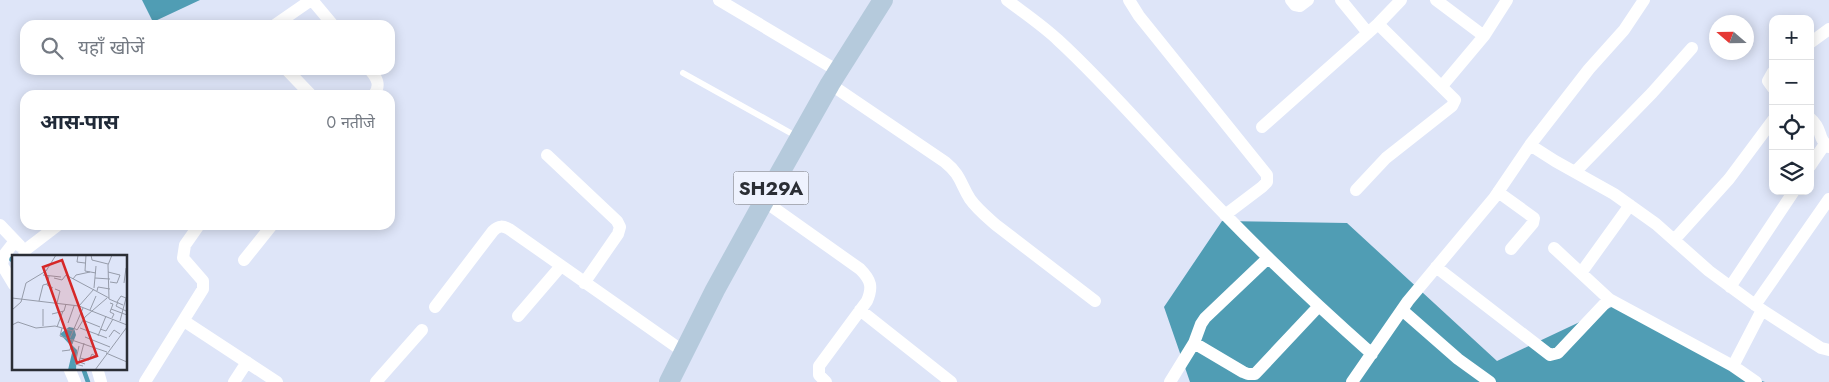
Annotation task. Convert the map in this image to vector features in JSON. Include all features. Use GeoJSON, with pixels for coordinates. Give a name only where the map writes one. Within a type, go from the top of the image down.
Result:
{"type":"FeatureCollection","features":[{"type":"Feature","properties":{"kind":"main road","name":"SH29A"},"geometry":{"type":"LineString","coordinates":[[669,382],[715,290],[764,201],[834,77],[883,0]]}},
{"type":"Feature","properties":{"kind":"street"},"geometry":{"type":"LineString","coordinates":[[282,20],[311,0],[329,20]]}},
{"type":"Feature","properties":{"kind":"street"},"geometry":{"type":"LineString","coordinates":[[719,0],[834,77],[945,162],[957,173],[969,197],[980,211],[1095,301]]}},
{"type":"Feature","properties":{"kind":"street"},"geometry":{"type":"LineString","coordinates":[[1006,0],[1034,20],[1074,55],[1225,215],[1318,307],[1372,354]]}},
{"type":"Feature","properties":{"kind":"street"},"geometry":{"type":"LineString","coordinates":[[1129,0],[1139,16],[1267,175],[1267,182],[1262,187],[1225,215]]}},
{"type":"Feature","properties":{"kind":"street"},"geometry":{"type":"LineString","coordinates":[[1291,0],[1295,5],[1300,6],[1308,0]]}},
{"type":"Feature","properties":{"kind":"street"},"geometry":{"type":"LineString","coordinates":[[1341,0],[1442,86],[1454,100],[1452,106],[1386,158],[1356,190]]}},
{"type":"Feature","properties":{"kind":"street"},"geometry":{"type":"LineString","coordinates":[[1262,127],[1373,28],[1401,0]]}},
{"type":"Feature","properties":{"kind":"street"},"geometry":{"type":"LineString","coordinates":[[1436,0],[1484,36]]}},
{"type":"Feature","properties":{"kind":"street"},"geometry":{"type":"LineString","coordinates":[[1442,86],[1484,36],[1507,0]]}},
{"type":"Feature","properties":{"kind":"street"},"geometry":{"type":"LineString","coordinates":[[1352,382],[1408,301],[1498,192],[1530,144],[1589,69],[1624,30],[1644,0]]}},
{"type":"Feature","properties":{"kind":"street"},"geometry":{"type":"LineString","coordinates":[[1814,40],[1829,28]]}},
{"type":"Feature","properties":{"kind":"street"},"geometry":{"type":"LineString","coordinates":[[1575,172],[1652,93],[1692,48]]}},
{"type":"Feature","properties":{"kind":"street"},"geometry":{"type":"LineString","coordinates":[[293,75],[306,90]]}},
{"type":"Feature","properties":{"kind":"street"},"geometry":{"type":"LineString","coordinates":[[373,75],[378,82],[377,90]]}},
{"type":"Feature","properties":{"kind":"street"},"geometry":{"type":"LineString","coordinates":[[1814,122],[1818,126],[1825,128],[1821,139],[1827,146],[1814,161]]}},
{"type":"Feature","properties":{"kind":"street"},"geometry":{"type":"LineString","coordinates":[[1674,240],[1729,179],[1769,125]]}},
{"type":"Feature","properties":{"kind":"street"},"geometry":{"type":"LineString","coordinates":[[1530,144],[1630,205],[1674,240],[1709,272],[1759,308],[1821,348],[1829,350]]}},
{"type":"Feature","properties":{"kind":"street"},"geometry":{"type":"LineString","coordinates":[[547,155],[617,221],[620,227],[618,234],[584,283]]}},
{"type":"Feature","properties":{"kind":"street"},"geometry":{"type":"LineString","coordinates":[[1498,192],[1534,218],[1533,223],[1511,249]]}},
{"type":"Feature","properties":{"kind":"street"},"geometry":{"type":"LineString","coordinates":[[1730,287],[1791,195]]}},
{"type":"Feature","properties":{"kind":"street"},"geometry":{"type":"LineString","coordinates":[[1733,366],[1759,308],[1829,200]]}},
{"type":"Feature","properties":{"kind":"street"},"geometry":{"type":"LineString","coordinates":[[764,201],[867,275],[871,287],[870,294],[819,366],[819,375],[826,382]]}},
{"type":"Feature","properties":{"kind":"street"},"geometry":{"type":"LineString","coordinates":[[1581,273],[1630,205]]}},
{"type":"Feature","properties":{"kind":"street"},"geometry":{"type":"LineString","coordinates":[[0,225],[26,253],[52,230]]}},
{"type":"Feature","properties":{"kind":"street"},"geometry":{"type":"LineString","coordinates":[[435,308],[493,231],[499,226],[509,230],[684,352]]}},
{"type":"Feature","properties":{"kind":"street"},"geometry":{"type":"LineString","coordinates":[[145,382],[200,295],[204,285],[204,281],[183,258],[185,245],[196,230]]}},
{"type":"Feature","properties":{"kind":"street"},"geometry":{"type":"LineString","coordinates":[[244,260],[268,230]]}},
{"type":"Feature","properties":{"kind":"street"},"geometry":{"type":"LineString","coordinates":[[12,282],[3,270],[1,261],[15,241]]}},
{"type":"Feature","properties":{"kind":"street"},"geometry":{"type":"LineString","coordinates":[[1554,248],[1609,299],[1733,366],[1756,382]]}},
{"type":"Feature","properties":{"kind":"street"},"geometry":{"type":"LineString","coordinates":[[1170,382],[1194,343],[1205,318],[1268,258]]}},
{"type":"Feature","properties":{"kind":"street"},"geometry":{"type":"LineString","coordinates":[[518,316],[561,266]]}},
{"type":"Feature","properties":{"kind":"street"},"geometry":{"type":"LineString","coordinates":[[1436,267],[1550,355],[1558,353],[1609,299]]}},
{"type":"Feature","properties":{"kind":"street"},"geometry":{"type":"LineString","coordinates":[[1408,301],[1458,359],[1490,382]]}},
{"type":"Feature","properties":{"kind":"street"},"geometry":{"type":"LineString","coordinates":[[1194,343],[1243,372],[1255,374],[1318,307]]}},
{"type":"Feature","properties":{"kind":"street"},"geometry":{"type":"LineString","coordinates":[[860,310],[951,382]]}},
{"type":"Feature","properties":{"kind":"street"},"geometry":{"type":"LineString","coordinates":[[184,321],[277,382]]}},
{"type":"Feature","properties":{"kind":"street"},"geometry":{"type":"LineString","coordinates":[[376,382],[422,330]]}},
{"type":"Feature","properties":{"kind":"street"},"geometry":{"type":"LineString","coordinates":[[234,382],[247,362]]}},
{"type":"Feature","properties":{"kind":"street"},"geometry":{"type":"LineString","coordinates":[[70,370],[75,382]]}},
{"type":"Feature","properties":{"kind":"lane"},"geometry":{"type":"LineString","coordinates":[[683,72],[800,138]]}},
{"type":"Feature","properties":{"kind":"water"},"geometry":{"type":"Polygon","coordinates":[[[142,0],[200,0],[157,20],[152,20],[142,0]]]}},
{"type":"Feature","properties":{"kind":"water"},"geometry":{"type":"Polygon","coordinates":[[[1222,221],[1347,223],[1497,361],[1620,303],[1743,375],[1765,382],[1190,382],[1164,307],[1222,221]]]}},
{"type":"Feature","properties":{"kind":"waterway"},"geometry":{"type":"LineString","coordinates":[[84,370],[88,382]]}}]}
